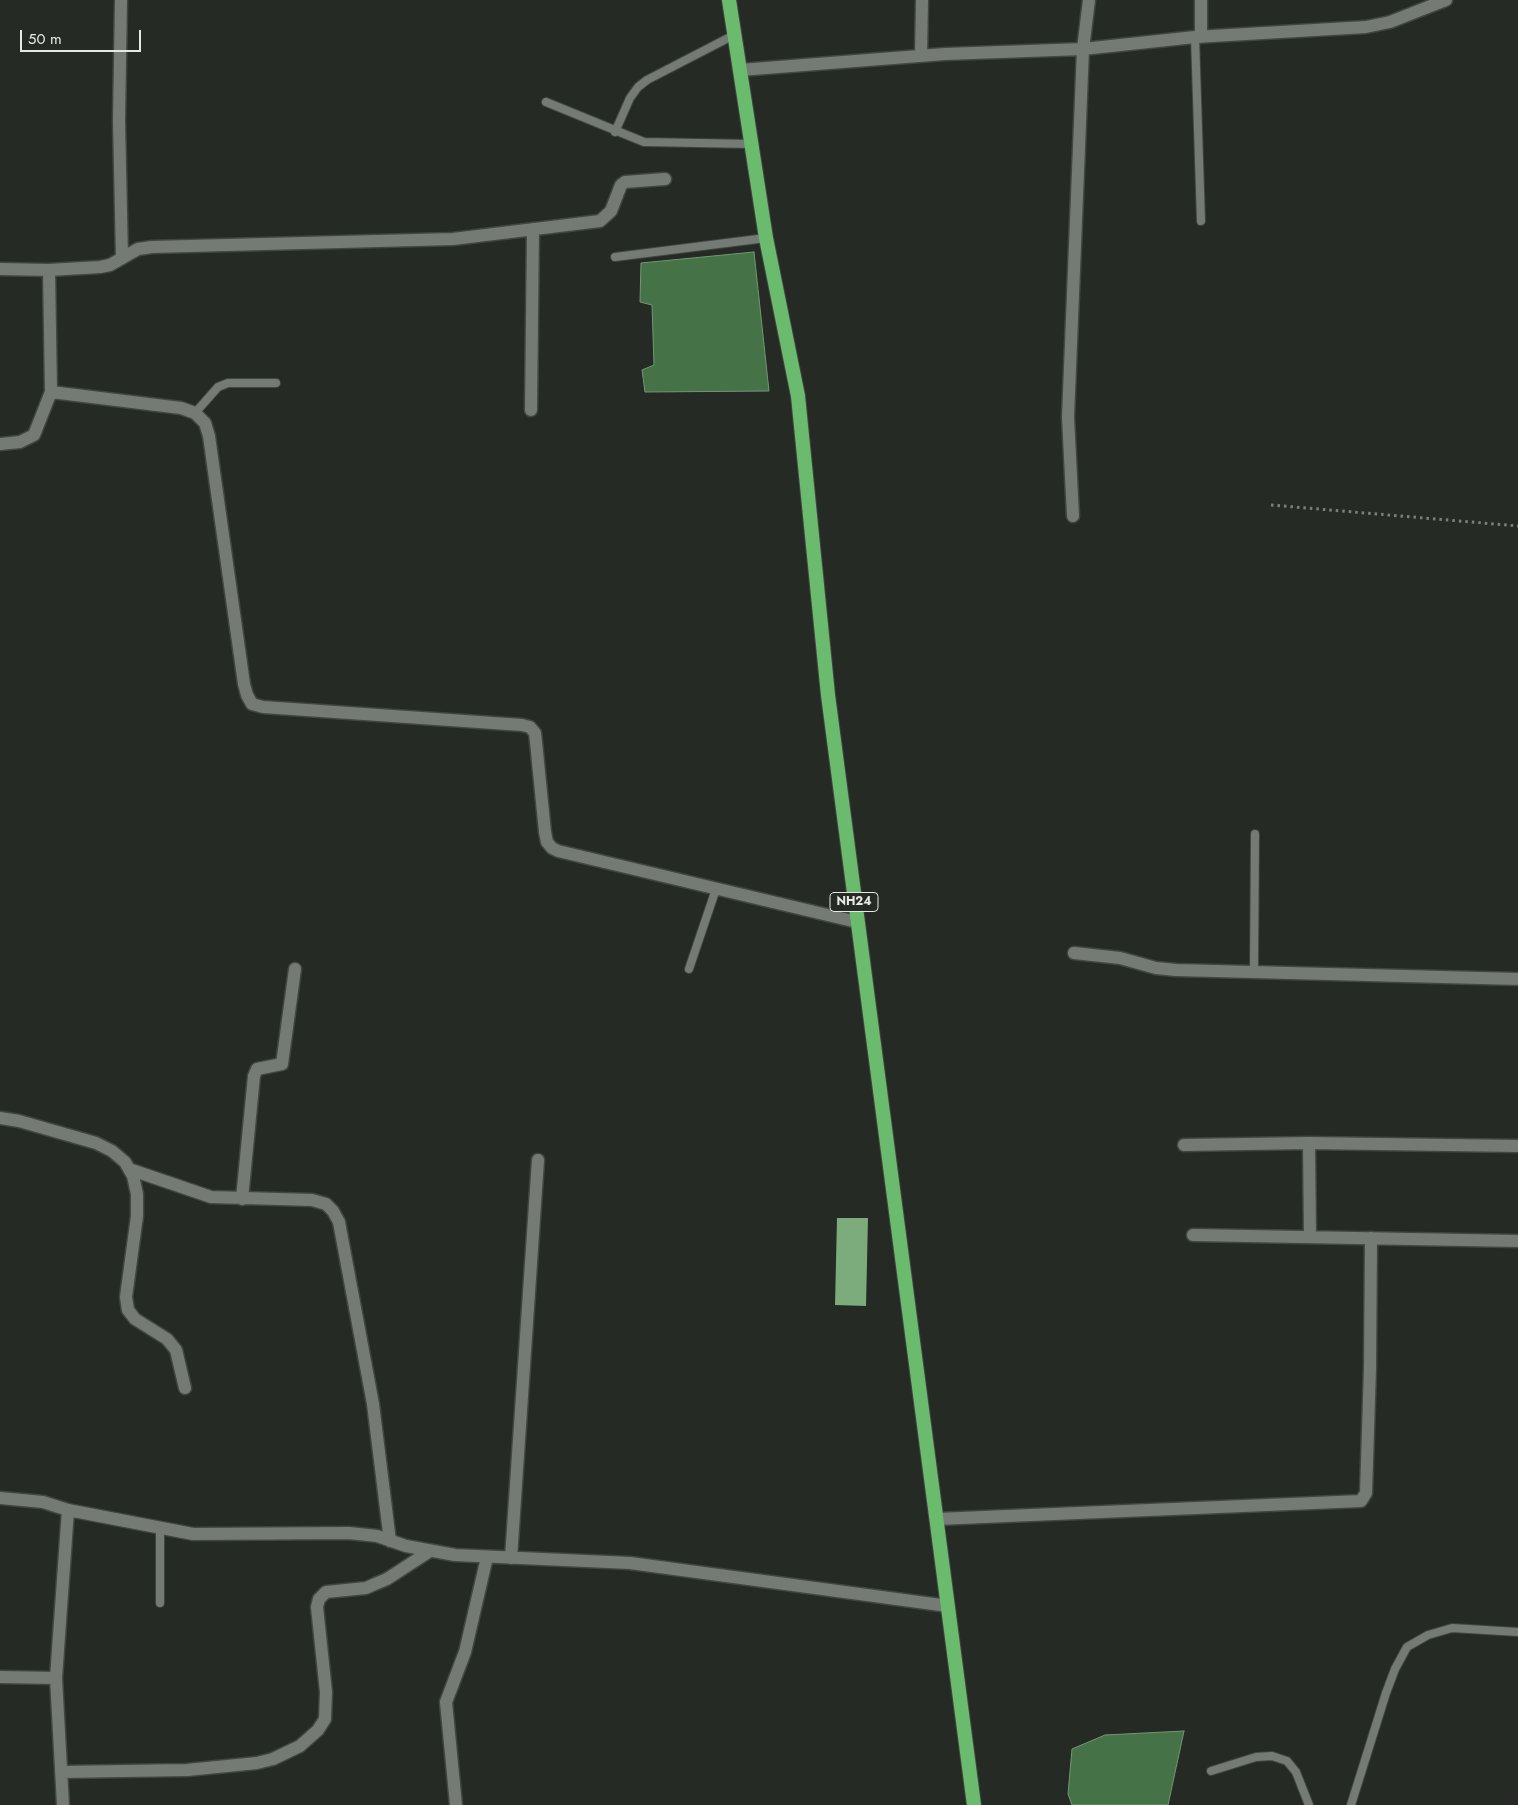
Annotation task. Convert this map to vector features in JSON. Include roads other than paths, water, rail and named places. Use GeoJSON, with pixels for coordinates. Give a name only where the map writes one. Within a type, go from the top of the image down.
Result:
{"type":"FeatureCollection","features":[{"type":"Feature","properties":{"kind":"highway","name":"NH24"},"geometry":{"type":"LineString","coordinates":[[729,0],[766,238],[798,396],[828,695],[974,1805]]}},
{"type":"Feature","properties":{"kind":"street"},"geometry":{"type":"LineString","coordinates":[[121,0],[118,120],[122,258]]}},
{"type":"Feature","properties":{"kind":"street"},"geometry":{"type":"LineString","coordinates":[[922,0],[922,56]]}},
{"type":"Feature","properties":{"kind":"street"},"geometry":{"type":"LineString","coordinates":[[1073,516],[1068,417],[1082,49],[1089,0]]}},
{"type":"Feature","properties":{"kind":"street"},"geometry":{"type":"LineString","coordinates":[[1198,37],[1201,0]]}},
{"type":"Feature","properties":{"kind":"street"},"geometry":{"type":"LineString","coordinates":[[740,70],[922,56],[1082,49],[1198,37],[1366,27],[1390,22],[1446,0]]}},
{"type":"Feature","properties":{"kind":"street"},"geometry":{"type":"LineString","coordinates":[[0,269],[49,270],[100,267],[110,265],[138,249],[152,247],[452,239],[600,221],[611,211],[621,185],[625,182],[630,180],[665,179]]}},
{"type":"Feature","properties":{"kind":"street"},"geometry":{"type":"LineString","coordinates":[[531,410],[533,229]]}},
{"type":"Feature","properties":{"kind":"street"},"geometry":{"type":"LineString","coordinates":[[0,444],[20,442],[34,435],[51,392],[49,270]]}},
{"type":"Feature","properties":{"kind":"street"},"geometry":{"type":"LineString","coordinates":[[51,392],[181,408],[195,413],[205,423],[209,436],[244,684],[252,704],[263,707],[530,727],[535,733],[545,832],[547,842],[552,848],[716,890],[857,922]]}},
{"type":"Feature","properties":{"kind":"street"},"geometry":{"type":"LineString","coordinates":[[1074,953],[1120,958],[1156,968],[1518,979]]}},
{"type":"Feature","properties":{"kind":"street"},"geometry":{"type":"LineString","coordinates":[[242,1199],[254,1076],[256,1069],[282,1064],[295,969]]}},
{"type":"Feature","properties":{"kind":"street"},"geometry":{"type":"LineString","coordinates":[[0,1118],[20,1121],[96,1143],[112,1151],[125,1162],[137,1194],[137,1216],[126,1296],[128,1310],[135,1320],[167,1340],[176,1350],[185,1388]]}},
{"type":"Feature","properties":{"kind":"street"},"geometry":{"type":"LineString","coordinates":[[1184,1145],[1309,1143],[1518,1146]]}},
{"type":"Feature","properties":{"kind":"street"},"geometry":{"type":"LineString","coordinates":[[1309,1143],[1310,1237]]}},
{"type":"Feature","properties":{"kind":"street"},"geometry":{"type":"LineString","coordinates":[[511,1558],[538,1160]]}},
{"type":"Feature","properties":{"kind":"street"},"geometry":{"type":"LineString","coordinates":[[129,1169],[211,1197],[312,1200],[326,1204],[334,1211],[339,1222],[373,1404],[390,1540]]}},
{"type":"Feature","properties":{"kind":"street"},"geometry":{"type":"LineString","coordinates":[[1193,1235],[1518,1241]]}},
{"type":"Feature","properties":{"kind":"street"},"geometry":{"type":"LineString","coordinates":[[937,1519],[1361,1501],[1366,1493],[1370,1368],[1371,1238]]}},
{"type":"Feature","properties":{"kind":"street"},"geometry":{"type":"LineString","coordinates":[[0,1498],[44,1502],[68,1510],[192,1534],[349,1533],[377,1536],[430,1550],[511,1558],[630,1563],[948,1606]]}},
{"type":"Feature","properties":{"kind":"street"},"geometry":{"type":"LineString","coordinates":[[63,1805],[56,1678],[68,1510]]}},
{"type":"Feature","properties":{"kind":"street"},"geometry":{"type":"LineString","coordinates":[[61,1772],[187,1770],[257,1763],[273,1759],[300,1746],[318,1730],[325,1719],[326,1692],[317,1607],[319,1599],[326,1592],[366,1588],[387,1579],[430,1550]]}},
{"type":"Feature","properties":{"kind":"street"},"geometry":{"type":"LineString","coordinates":[[456,1805],[446,1702],[465,1652],[487,1556]]}},
{"type":"Feature","properties":{"kind":"street"},"geometry":{"type":"LineString","coordinates":[[0,1677],[56,1678]]}},
{"type":"Feature","properties":{"kind":"lane"},"geometry":{"type":"LineString","coordinates":[[615,132],[630,98],[638,87],[647,80],[734,35]]}},
{"type":"Feature","properties":{"kind":"lane"},"geometry":{"type":"LineString","coordinates":[[1198,37],[1201,221]]}},
{"type":"Feature","properties":{"kind":"lane"},"geometry":{"type":"LineString","coordinates":[[546,102],[615,132],[644,142],[664,144],[751,144]]}},
{"type":"Feature","properties":{"kind":"lane"},"geometry":{"type":"LineString","coordinates":[[615,257],[766,238]]}},
{"type":"Feature","properties":{"kind":"lane"},"geometry":{"type":"LineString","coordinates":[[195,413],[218,387],[228,383],[276,383]]}},
{"type":"Feature","properties":{"kind":"lane"},"geometry":{"type":"LineString","coordinates":[[1254,972],[1256,834]]}},
{"type":"Feature","properties":{"kind":"lane"},"geometry":{"type":"LineString","coordinates":[[689,969],[716,890]]}},
{"type":"Feature","properties":{"kind":"lane"},"geometry":{"type":"LineString","coordinates":[[160,1528],[160,1603]]}},
{"type":"Feature","properties":{"kind":"lane"},"geometry":{"type":"LineString","coordinates":[[1351,1805],[1386,1693],[1395,1669],[1407,1647],[1428,1635],[1452,1628],[1518,1632]]}},
{"type":"Feature","properties":{"kind":"lane"},"geometry":{"type":"LineString","coordinates":[[1211,1771],[1256,1757],[1272,1756],[1286,1761],[1296,1772],[1309,1805]]}}]}
